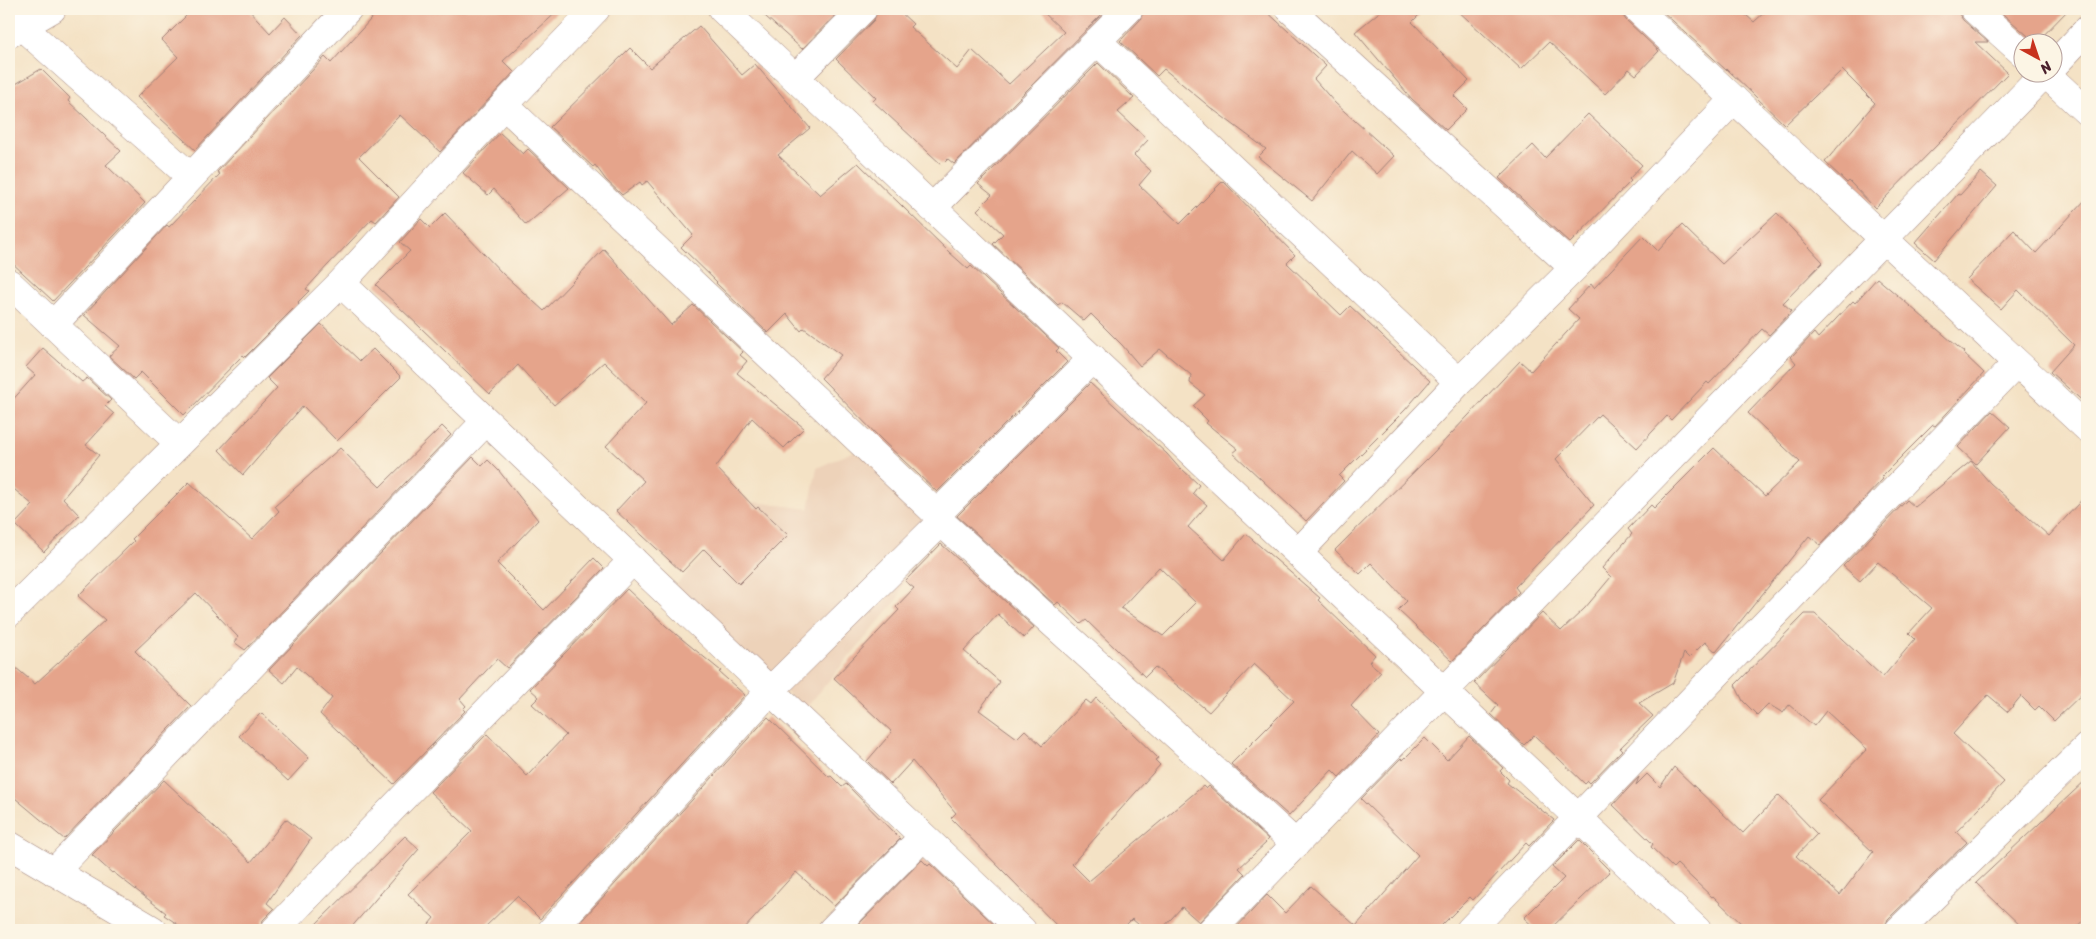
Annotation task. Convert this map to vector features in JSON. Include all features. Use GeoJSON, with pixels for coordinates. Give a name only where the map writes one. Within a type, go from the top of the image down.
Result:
{"type":"FeatureCollection","features":[{"type":"Feature","properties":{"kind":"street"},"geometry":{"type":"LineString","coordinates":[[52,9],[13,25],[191,177]]}},
{"type":"Feature","properties":{"kind":"street"},"geometry":{"type":"LineString","coordinates":[[53,325],[348,9]]}},
{"type":"Feature","properties":{"kind":"street"},"geometry":{"type":"LineString","coordinates":[[9,613],[341,283],[504,105],[596,9]]}},
{"type":"Feature","properties":{"kind":"street"},"geometry":{"type":"LineString","coordinates":[[722,9],[1697,930]]}},
{"type":"Feature","properties":{"kind":"street"},"geometry":{"type":"LineString","coordinates":[[795,78],[863,9]]}},
{"type":"Feature","properties":{"kind":"street"},"geometry":{"type":"LineString","coordinates":[[932,208],[1129,9]]}},
{"type":"Feature","properties":{"kind":"street"},"geometry":{"type":"LineString","coordinates":[[1290,9],[1574,268]]}},
{"type":"Feature","properties":{"kind":"street"},"geometry":{"type":"LineString","coordinates":[[1637,9],[2087,428]]}},
{"type":"Feature","properties":{"kind":"street"},"geometry":{"type":"LineString","coordinates":[[1974,9],[2014,45]]}},
{"type":"Feature","properties":{"kind":"street"},"geometry":{"type":"LineString","coordinates":[[2064,54],[2087,30]]}},
{"type":"Feature","properties":{"kind":"street"},"geometry":{"type":"LineString","coordinates":[[1097,41],[1459,382]]}},
{"type":"Feature","properties":{"kind":"street"},"geometry":{"type":"LineString","coordinates":[[1212,930],[2036,82]]}},
{"type":"Feature","properties":{"kind":"street"},"geometry":{"type":"LineString","coordinates":[[2058,82],[2087,112]]}},
{"type":"Feature","properties":{"kind":"street"},"geometry":{"type":"LineString","coordinates":[[1298,553],[1459,382],[1574,268],[1734,99]]}},
{"type":"Feature","properties":{"kind":"street"},"geometry":{"type":"LineString","coordinates":[[504,105],[939,518],[1296,844]]}},
{"type":"Feature","properties":{"kind":"street"},"geometry":{"type":"LineString","coordinates":[[9,283],[179,443]]}},
{"type":"Feature","properties":{"kind":"street"},"geometry":{"type":"LineString","coordinates":[[341,283],[1022,930]]}},
{"type":"Feature","properties":{"kind":"street"},"geometry":{"type":"LineString","coordinates":[[552,930],[770,690],[1093,358]]}},
{"type":"Feature","properties":{"kind":"street"},"geometry":{"type":"LineString","coordinates":[[1470,930],[2017,363]]}},
{"type":"Feature","properties":{"kind":"street"},"geometry":{"type":"LineString","coordinates":[[54,872],[486,421]]}},
{"type":"Feature","properties":{"kind":"street"},"geometry":{"type":"LineString","coordinates":[[275,930],[633,560]]}},
{"type":"Feature","properties":{"kind":"street"},"geometry":{"type":"LineString","coordinates":[[1899,930],[2087,747]]}},
{"type":"Feature","properties":{"kind":"street"},"geometry":{"type":"LineString","coordinates":[[832,930],[923,836]]}},
{"type":"Feature","properties":{"kind":"street"},"geometry":{"type":"LineString","coordinates":[[9,845],[153,930]]}},
{"type":"Feature","properties":{"kind":"shaded area"},"geometry":{"type":"Polygon","coordinates":[[[859,449],[925,512],[898,599],[805,709],[673,588],[755,502],[809,509],[817,468],[859,449]]]}},
{"type":"Feature","properties":{"kind":"building"},"geometry":{"type":"Polygon","coordinates":[[[193,9],[248,9],[270,33],[285,17],[302,35],[195,150],[137,97],[178,57],[162,40],[193,9]]]}},
{"type":"Feature","properties":{"kind":"building"},"geometry":{"type":"Polygon","coordinates":[[[380,9],[560,9],[503,61],[514,72],[440,152],[400,115],[359,157],[399,197],[376,222],[372,219],[306,289],[309,291],[299,303],[245,357],[243,355],[184,415],[141,372],[134,379],[109,356],[120,346],[84,315],[167,225],[169,227],[220,174],[217,172],[325,57],[331,63],[380,9]]]}},
{"type":"Feature","properties":{"kind":"building"},"geometry":{"type":"Polygon","coordinates":[[[757,9],[841,9],[802,49],[757,9]]]}},
{"type":"Feature","properties":{"kind":"building"},"geometry":{"type":"Polygon","coordinates":[[[878,9],[897,9],[913,24],[910,27],[957,69],[972,50],[1009,84],[1064,32],[1040,9],[1107,9],[954,164],[948,159],[942,165],[873,101],[876,98],[836,59],[874,20],[878,9]]]}},
{"type":"Feature","properties":{"kind":"building"},"geometry":{"type":"Polygon","coordinates":[[[1144,9],[1264,9],[1326,66],[1314,79],[1335,103],[1394,156],[1377,174],[1352,151],[1312,201],[1258,157],[1266,149],[1211,108],[1164,69],[1157,76],[1120,41],[1140,20],[1144,9]]]}},
{"type":"Feature","properties":{"kind":"building"},"geometry":{"type":"Polygon","coordinates":[[[1383,9],[1425,9],[1412,22],[1469,81],[1454,96],[1467,109],[1446,130],[1412,99],[1355,32],[1383,9]]]}},
{"type":"Feature","properties":{"kind":"building"},"geometry":{"type":"Polygon","coordinates":[[[1456,9],[1622,9],[1622,14],[1626,20],[1659,51],[1636,75],[1629,69],[1605,94],[1549,42],[1521,69],[1456,9]]]}},
{"type":"Feature","properties":{"kind":"building"},"geometry":{"type":"Polygon","coordinates":[[[1660,9],[1739,9],[1754,22],[1768,9],[1959,9],[1959,14],[1963,20],[1988,42],[1975,42],[2008,73],[1875,208],[1849,181],[1847,183],[1825,162],[1875,103],[1842,70],[1785,125],[1727,69],[1660,9]]]}},
{"type":"Feature","properties":{"kind":"building"},"geometry":{"type":"Polygon","coordinates":[[[1997,9],[2069,9],[2047,32],[2023,32],[1997,9]]]}},
{"type":"Feature","properties":{"kind":"building"},"geometry":{"type":"Polygon","coordinates":[[[699,26],[742,75],[755,64],[810,128],[778,155],[820,195],[858,163],[949,252],[968,269],[971,266],[1059,348],[1056,351],[1067,362],[937,492],[821,378],[841,355],[804,328],[801,331],[787,314],[768,333],[681,247],[693,235],[647,181],[642,185],[640,182],[622,195],[606,180],[595,165],[593,167],[550,127],[630,48],[650,68],[699,26]]]}},
{"type":"Feature","properties":{"kind":"building"},"geometry":{"type":"Polygon","coordinates":[[[1098,63],[1134,98],[1118,112],[1148,140],[1134,155],[1151,171],[1139,185],[1180,224],[1223,181],[1295,255],[1287,263],[1341,315],[1350,306],[1430,381],[1405,410],[1339,476],[1344,481],[1306,521],[1233,453],[1238,449],[1206,423],[1208,421],[1193,406],[1205,395],[1190,383],[1191,375],[1160,349],[1140,366],[1091,314],[1084,321],[1062,302],[1058,305],[993,244],[1003,234],[977,210],[992,195],[978,184],[1098,63]]]}},
{"type":"Feature","properties":{"kind":"building"},"geometry":{"type":"Polygon","coordinates":[[[41,69],[70,98],[68,101],[121,151],[106,165],[145,203],[53,301],[9,260],[9,88],[41,69]]]}},
{"type":"Feature","properties":{"kind":"building"},"geometry":{"type":"Polygon","coordinates":[[[1588,114],[1642,165],[1629,179],[1631,181],[1570,243],[1499,178],[1533,145],[1545,158],[1588,114]]]}},
{"type":"Feature","properties":{"kind":"building"},"geometry":{"type":"Polygon","coordinates":[[[500,133],[523,154],[528,149],[569,188],[526,225],[494,189],[488,195],[463,173],[500,133]]]}},
{"type":"Feature","properties":{"kind":"building"},"geometry":{"type":"Polygon","coordinates":[[[1981,172],[1997,186],[1934,260],[1915,243],[1958,194],[1960,195],[1981,172]]]}},
{"type":"Feature","properties":{"kind":"building"},"geometry":{"type":"Polygon","coordinates":[[[2087,198],[2087,405],[2050,372],[2074,345],[2018,290],[2001,309],[1967,279],[2014,230],[2036,253],[2087,198]]]}},
{"type":"Feature","properties":{"kind":"building"},"geometry":{"type":"Polygon","coordinates":[[[445,213],[503,274],[544,311],[604,249],[671,325],[693,305],[743,352],[740,355],[747,361],[737,373],[804,428],[784,448],[752,418],[716,467],[756,509],[758,507],[788,535],[739,584],[704,549],[682,572],[616,511],[644,481],[606,446],[646,403],[604,362],[554,405],[518,365],[490,394],[376,285],[410,251],[400,242],[421,219],[430,228],[445,213]]]}},
{"type":"Feature","properties":{"kind":"building"},"geometry":{"type":"Polygon","coordinates":[[[1777,213],[1823,262],[1783,303],[1792,311],[1769,335],[1762,329],[1709,384],[1707,382],[1671,420],[1667,416],[1637,448],[1600,414],[1556,459],[1594,505],[1515,587],[1519,592],[1452,661],[1398,610],[1407,601],[1371,563],[1360,574],[1335,550],[1433,453],[1520,361],[1531,371],[1579,319],[1568,309],[1591,284],[1594,288],[1643,236],[1658,251],[1682,225],[1722,264],[1777,213]]]}},
{"type":"Feature","properties":{"kind":"building"},"geometry":{"type":"Polygon","coordinates":[[[1877,278],[1964,352],[1984,373],[1935,426],[1933,425],[1881,477],[1883,479],[1820,545],[1809,536],[1716,652],[1705,642],[1689,658],[1684,653],[1673,683],[1639,703],[1653,716],[1620,748],[1622,750],[1590,783],[1588,781],[1585,784],[1534,735],[1524,745],[1491,714],[1498,705],[1474,683],[1542,613],[1561,631],[1585,608],[1611,577],[1602,568],[1632,534],[1628,529],[1651,505],[1654,508],[1714,448],[1765,496],[1800,462],[1748,413],[1796,363],[1791,357],[1814,333],[1818,338],[1853,301],[1855,303],[1877,278]]]}},
{"type":"Feature","properties":{"kind":"building"},"geometry":{"type":"Polygon","coordinates":[[[321,324],[360,361],[373,349],[401,377],[337,441],[303,406],[243,475],[219,450],[277,388],[267,378],[321,324]]]}},
{"type":"Feature","properties":{"kind":"building"},"geometry":{"type":"Polygon","coordinates":[[[43,348],[82,382],[87,378],[111,400],[105,406],[114,414],[86,445],[99,455],[63,498],[79,515],[44,552],[15,524],[33,505],[9,485],[9,404],[35,375],[26,367],[43,348]]]}},
{"type":"Feature","properties":{"kind":"building"},"geometry":{"type":"Polygon","coordinates":[[[1090,383],[1199,485],[1193,493],[1207,505],[1188,527],[1224,560],[1246,534],[1320,598],[1318,600],[1375,655],[1369,662],[1381,672],[1351,706],[1379,735],[1339,777],[1332,770],[1289,816],[1231,764],[1294,701],[1254,664],[1209,712],[1155,667],[1145,677],[1086,620],[1081,624],[1058,602],[1055,605],[957,516],[1090,383]],[[1159,567],[1121,608],[1163,636],[1196,603],[1159,567]]]}},
{"type":"Feature","properties":{"kind":"building"},"geometry":{"type":"Polygon","coordinates":[[[1992,411],[2010,427],[1976,464],[1958,447],[1992,411]]]}},
{"type":"Feature","properties":{"kind":"building"},"geometry":{"type":"Polygon","coordinates":[[[442,426],[451,435],[245,650],[234,642],[238,637],[196,593],[135,651],[191,706],[64,839],[9,793],[9,662],[35,684],[105,620],[78,596],[134,541],[132,539],[189,482],[252,539],[279,511],[275,506],[340,448],[380,487],[442,426]]]}},
{"type":"Feature","properties":{"kind":"building"},"geometry":{"type":"Polygon","coordinates":[[[473,457],[482,466],[488,460],[538,520],[497,563],[544,610],[594,558],[604,568],[507,668],[497,659],[460,699],[466,706],[463,709],[465,711],[394,784],[320,714],[332,698],[297,667],[284,683],[269,670],[473,457]]]}},
{"type":"Feature","properties":{"kind":"building"},"geometry":{"type":"Polygon","coordinates":[[[1971,461],[1990,483],[2049,536],[2087,494],[2087,689],[2054,721],[2039,706],[2035,710],[2021,696],[2008,712],[1988,695],[1953,734],[2004,782],[1956,832],[1967,842],[1888,919],[1884,930],[1748,930],[1677,864],[1673,868],[1651,847],[1653,844],[1613,805],[1639,777],[1636,785],[1647,774],[1660,787],[1674,767],[1743,833],[1779,795],[1817,834],[1796,856],[1840,895],[1873,852],[1818,800],[1867,749],[1826,711],[1814,726],[1789,705],[1783,713],[1768,704],[1757,715],[1743,701],[1735,685],[1805,614],[1815,614],[1883,677],[1915,639],[1909,633],[1932,608],[1878,562],[1860,581],[1843,566],[1907,500],[1915,507],[1971,461]]]}},
{"type":"Feature","properties":{"kind":"building"},"geometry":{"type":"Polygon","coordinates":[[[941,544],[1034,627],[1024,638],[998,614],[964,651],[1000,682],[979,710],[1017,738],[1025,730],[1042,746],[1086,700],[1091,704],[1096,698],[1158,758],[1155,760],[1160,765],[1072,864],[1089,881],[1203,786],[1206,789],[1209,786],[1268,839],[1239,868],[1245,874],[1199,922],[1182,907],[1161,930],[1145,930],[1132,919],[1121,930],[1061,930],[951,818],[956,813],[912,761],[891,784],[867,761],[892,732],[834,678],[899,610],[896,607],[914,588],[905,581],[941,544]]]}},
{"type":"Feature","properties":{"kind":"building"},"geometry":{"type":"Polygon","coordinates":[[[627,589],[666,626],[721,671],[719,672],[745,695],[540,919],[517,896],[482,930],[424,930],[434,918],[408,894],[472,831],[430,792],[487,734],[527,776],[566,735],[532,704],[539,697],[530,689],[627,589]]]}},
{"type":"Feature","properties":{"kind":"building"},"geometry":{"type":"Polygon","coordinates":[[[261,713],[309,758],[288,781],[239,736],[261,713]]]}},
{"type":"Feature","properties":{"kind":"building"},"geometry":{"type":"Polygon","coordinates":[[[768,717],[829,777],[831,776],[842,787],[846,784],[900,839],[834,906],[796,872],[743,930],[573,930],[768,717]]]}},
{"type":"Feature","properties":{"kind":"building"},"geometry":{"type":"Polygon","coordinates":[[[1469,736],[1503,768],[1500,771],[1509,780],[1507,783],[1554,820],[1529,846],[1526,843],[1473,900],[1470,897],[1437,930],[1234,930],[1267,895],[1285,913],[1311,886],[1356,926],[1418,855],[1361,799],[1401,758],[1403,760],[1425,738],[1447,760],[1469,736]]]}},
{"type":"Feature","properties":{"kind":"building"},"geometry":{"type":"Polygon","coordinates":[[[2087,779],[2087,917],[2075,930],[2025,930],[1976,883],[2087,779]]]}},
{"type":"Feature","properties":{"kind":"building"},"geometry":{"type":"Polygon","coordinates":[[[164,780],[251,862],[286,819],[311,839],[267,903],[274,909],[263,920],[260,930],[186,930],[164,915],[166,913],[112,873],[92,855],[164,780]]]}},
{"type":"Feature","properties":{"kind":"building"},"geometry":{"type":"Polygon","coordinates":[[[405,836],[419,849],[349,930],[310,930],[405,836]]]}},
{"type":"Feature","properties":{"kind":"building"},"geometry":{"type":"Polygon","coordinates":[[[1579,840],[1610,871],[1549,930],[1537,930],[1524,918],[1564,878],[1552,867],[1579,840]]]}},
{"type":"Feature","properties":{"kind":"building"},"geometry":{"type":"Polygon","coordinates":[[[922,860],[928,866],[930,864],[1000,930],[862,930],[857,926],[922,860]]]}}]}
